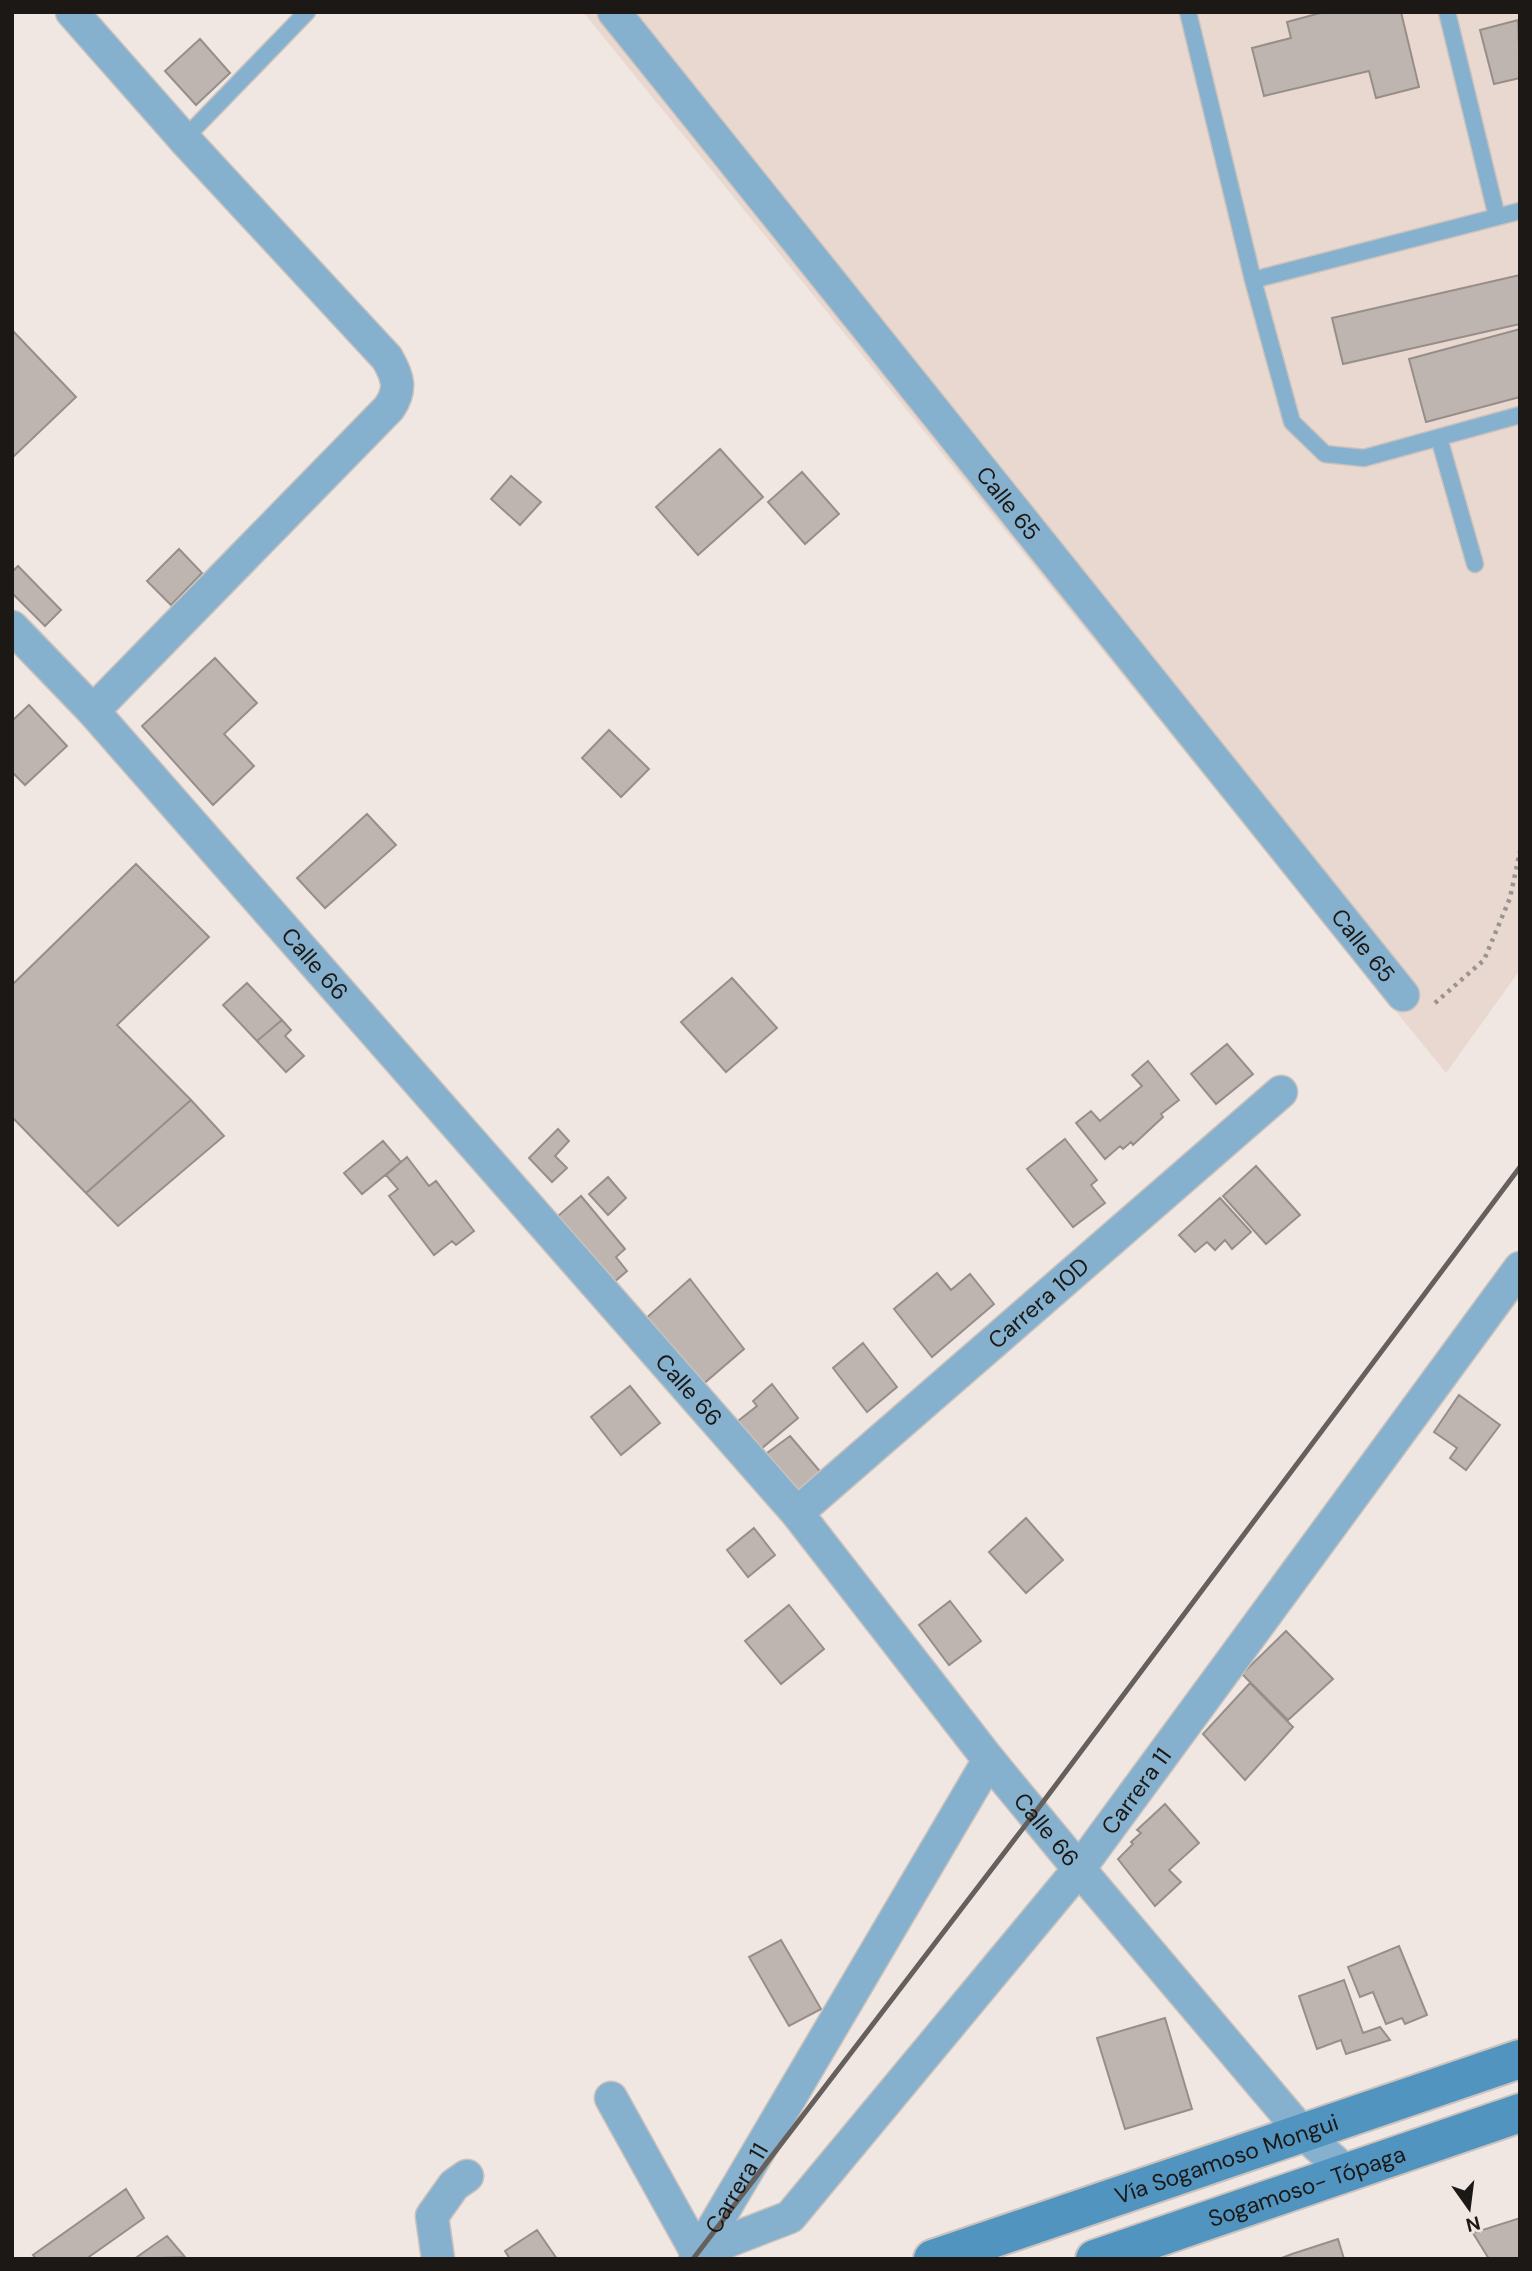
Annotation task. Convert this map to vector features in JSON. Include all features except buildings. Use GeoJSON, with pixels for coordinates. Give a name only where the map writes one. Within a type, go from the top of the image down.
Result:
{"type":"FeatureCollection","features":[{"type":"Feature","properties":{"kind":"main road","name":"Vía Sogamoso Mongui"},"geometry":{"type":"LineString","coordinates":[[933,2259],[1301,2131],[1520,2059]]}},
{"type":"Feature","properties":{"kind":"main road","name":"Sogamoso- Tópaga"},"geometry":{"type":"LineString","coordinates":[[1095,2259],[1520,2113]]}},
{"type":"Feature","properties":{"kind":"street"},"geometry":{"type":"LineString","coordinates":[[72,12],[184,139],[387,358],[397,374],[398,394],[389,408],[93,711]]}},
{"type":"Feature","properties":{"kind":"street","name":"Calle 65"},"geometry":{"type":"LineString","coordinates":[[614,12],[1403,995]]}},
{"type":"Feature","properties":{"kind":"street","name":"Calle 66"},"geometry":{"type":"LineString","coordinates":[[12,627],[93,711],[797,1513],[989,1760],[1079,1869],[1301,2131],[1345,2171]]}},
{"type":"Feature","properties":{"kind":"street","name":"Carrera 10D"},"geometry":{"type":"LineString","coordinates":[[797,1513],[1282,1092]]}},
{"type":"Feature","properties":{"kind":"street","name":"Carrera 11"},"geometry":{"type":"LineString","coordinates":[[696,2256],[790,2217],[1079,1869],[1520,1268]]}},
{"type":"Feature","properties":{"kind":"street","name":"Carrera 11"},"geometry":{"type":"LineString","coordinates":[[696,2256],[989,1760]]}},
{"type":"Feature","properties":{"kind":"street"},"geometry":{"type":"LineString","coordinates":[[611,2098],[696,2256]]}},
{"type":"Feature","properties":{"kind":"street"},"geometry":{"type":"LineString","coordinates":[[438,2259],[432,2216],[454,2185],[467,2176]]}},
{"type":"Feature","properties":{"kind":"lane"},"geometry":{"type":"LineString","coordinates":[[184,139],[307,12]]}},
{"type":"Feature","properties":{"kind":"lane"},"geometry":{"type":"LineString","coordinates":[[1188,12],[1252,280],[1292,422],[1325,454],[1364,458],[1520,415]]}},
{"type":"Feature","properties":{"kind":"lane"},"geometry":{"type":"LineString","coordinates":[[1447,12],[1497,218]]}},
{"type":"Feature","properties":{"kind":"lane"},"geometry":{"type":"LineString","coordinates":[[1252,280],[1520,211]]}},
{"type":"Feature","properties":{"kind":"lane"},"geometry":{"type":"LineString","coordinates":[[1439,438],[1475,564]]}},
{"type":"Feature","properties":{"kind":"path"},"geometry":{"type":"LineString","coordinates":[[1403,995],[1421,1007],[1439,1002],[1484,960],[1510,898],[1520,851]]}},
{"type":"Feature","properties":{"kind":"shaded area"},"geometry":{"type":"Polygon","coordinates":[[[583,12],[1520,12],[1520,970],[1446,1073],[583,12]]]}},
{"type":"Feature","properties":{"kind":"railway"},"geometry":{"type":"LineString","coordinates":[[693,2259],[1034,1814],[1520,1167]]}}]}
